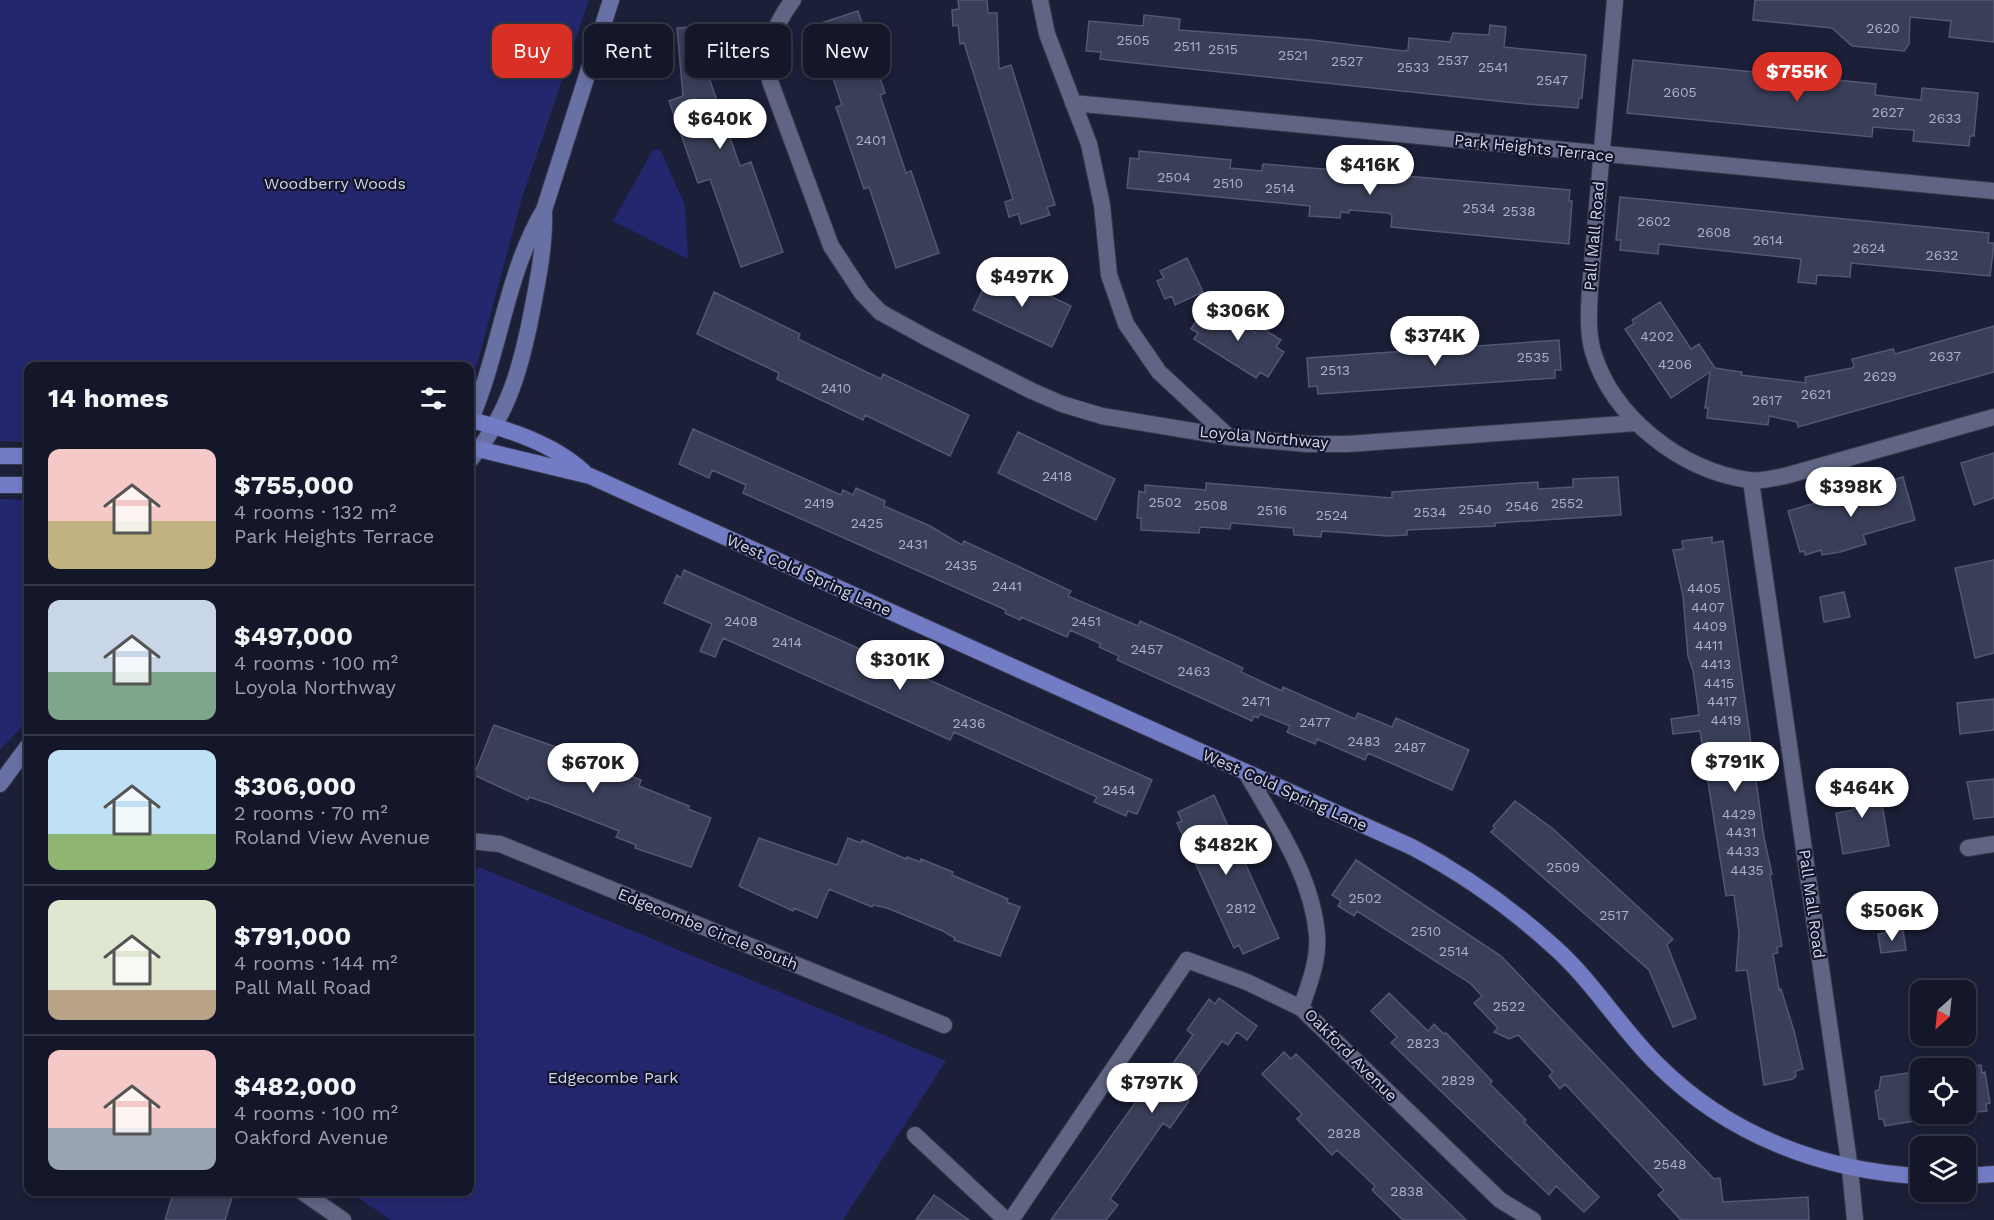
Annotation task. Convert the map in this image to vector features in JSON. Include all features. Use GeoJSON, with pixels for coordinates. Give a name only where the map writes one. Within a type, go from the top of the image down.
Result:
{"type":"FeatureCollection","features":[{"type":"Feature","properties":{"kind":"main road"},"geometry":{"type":"LineString","coordinates":[[474,411],[486,383],[530,234],[544,210],[610,0]]}},
{"type":"Feature","properties":{"kind":"main road"},"geometry":{"type":"LineString","coordinates":[[474,451],[496,426],[512,393],[523,360],[543,248],[544,210]]}},
{"type":"Feature","properties":{"kind":"main road","name":"West Cold Spring Lane"},"geometry":{"type":"LineString","coordinates":[[474,421],[496,426],[549,448],[590,476]]}},
{"type":"Feature","properties":{"kind":"main road","name":"West Cold Spring Lane"},"geometry":{"type":"LineString","coordinates":[[474,452],[590,476],[1412,847],[1479,886],[1554,946],[1657,1065],[1684,1089],[1754,1134],[1793,1152],[1850,1169],[1910,1175]]}},
{"type":"Feature","properties":{"kind":"main road"},"geometry":{"type":"LineString","coordinates":[[0,456],[24,456]]}},
{"type":"Feature","properties":{"kind":"main road"},"geometry":{"type":"LineString","coordinates":[[0,485],[24,485]]}},
{"type":"Feature","properties":{"kind":"main road"},"geometry":{"type":"LineString","coordinates":[[0,784],[24,752]]}},
{"type":"Feature","properties":{"kind":"main road"},"geometry":{"type":"LineString","coordinates":[[15,765],[24,757]]}},
{"type":"Feature","properties":{"kind":"main road"},"geometry":{"type":"LineString","coordinates":[[1976,1175],[1994,1174]]}},
{"type":"Feature","properties":{"kind":"street","name":"Loyola Northway"},"geometry":{"type":"LineString","coordinates":[[793,0],[772,34],[769,55],[770,81],[831,246],[842,266],[874,306],[929,339],[1062,404],[1102,416],[1229,437],[1307,444],[1348,444],[1636,423]]}},
{"type":"Feature","properties":{"kind":"street"},"geometry":{"type":"LineString","coordinates":[[1040,0],[1047,34],[1089,144],[1097,176],[1109,275],[1126,324],[1159,372],[1229,437]]}},
{"type":"Feature","properties":{"kind":"street","name":"Pall Mall Road"},"geometry":{"type":"LineString","coordinates":[[1615,0],[1588,331],[1601,373],[1617,401],[1636,423]]}},
{"type":"Feature","properties":{"kind":"street","name":"Park Heights Terrace"},"geometry":{"type":"LineString","coordinates":[[1073,103],[1994,191]]}},
{"type":"Feature","properties":{"kind":"street"},"geometry":{"type":"LineString","coordinates":[[1636,423],[1659,442],[1689,459],[1722,474],[1751,481],[1785,476],[1994,417]]}},
{"type":"Feature","properties":{"kind":"street","name":"Pall Mall Road"},"geometry":{"type":"LineString","coordinates":[[1751,481],[1850,1169],[1855,1220]]}},
{"type":"Feature","properties":{"kind":"street","name":"Oakford Avenue"},"geometry":{"type":"LineString","coordinates":[[1247,774],[1294,855],[1311,905],[1317,936],[1315,957],[1301,1008],[1500,1200],[1533,1220]]}},
{"type":"Feature","properties":{"kind":"street","name":"Edgecombe Circle South"},"geometry":{"type":"LineString","coordinates":[[474,841],[500,844],[944,1025]]}},
{"type":"Feature","properties":{"kind":"street"},"geometry":{"type":"LineString","coordinates":[[1968,848],[1994,844]]}},
{"type":"Feature","properties":{"kind":"street"},"geometry":{"type":"LineString","coordinates":[[1011,1220],[1151,1017],[1187,960],[1247,982],[1301,1008]]}},
{"type":"Feature","properties":{"kind":"street"},"geometry":{"type":"LineString","coordinates":[[915,1135],[1006,1220]]}},
{"type":"Feature","properties":{"kind":"street"},"geometry":{"type":"LineString","coordinates":[[308,1196],[343,1220]]}},
{"type":"Feature","properties":{"kind":"green space","name":"Woodberry Woods"},"geometry":{"type":"Polygon","coordinates":[[[0,0],[589,0],[572,50],[572,24],[492,24],[492,78],[563,78],[522,198],[474,370],[474,362],[24,362],[24,442],[0,441],[0,0]]]}},
{"type":"Feature","properties":{"kind":"green space"},"geometry":{"type":"Polygon","coordinates":[[[660,149],[685,205],[688,259],[613,221],[653,150],[660,149]]]}},
{"type":"Feature","properties":{"kind":"green space"},"geometry":{"type":"Polygon","coordinates":[[[0,499],[24,500],[24,724],[0,750],[0,499]]]}},
{"type":"Feature","properties":{"kind":"green space","name":"Edgecombe Park"},"geometry":{"type":"Polygon","coordinates":[[[479,867],[946,1061],[843,1220],[391,1220],[355,1196],[474,1196],[474,869],[479,867]]]}},
{"type":"Feature","properties":{"kind":"building"},"geometry":{"type":"Polygon","coordinates":[[[958,0],[987,0],[988,13],[997,13],[999,69],[1011,65],[1055,205],[1047,207],[1050,215],[1021,224],[1018,214],[1009,217],[1005,202],[1013,199],[964,43],[960,44],[958,25],[953,26],[952,10],[959,9],[958,0]]]}},
{"type":"Feature","properties":{"kind":"building"},"geometry":{"type":"Polygon","coordinates":[[[1755,0],[1994,0],[1994,42],[1949,37],[1951,21],[1910,17],[1909,44],[1904,51],[1852,46],[1832,28],[1753,20],[1755,0]]]}},
{"type":"Feature","properties":{"kind":"building"},"geometry":{"type":"Polygon","coordinates":[[[858,11],[862,24],[818,24],[858,11]]]}},
{"type":"Feature","properties":{"kind":"building"},"geometry":{"type":"Polygon","coordinates":[[[1144,15],[1180,19],[1179,30],[1312,40],[1404,51],[1408,50],[1409,38],[1450,42],[1453,33],[1489,35],[1490,25],[1506,27],[1504,47],[1586,55],[1582,98],[1579,98],[1578,108],[1516,103],[1100,59],[1101,52],[1086,51],[1089,21],[1143,26],[1144,15]]]}},
{"type":"Feature","properties":{"kind":"building"},"geometry":{"type":"Polygon","coordinates":[[[685,27],[685,78],[709,78],[740,166],[751,162],[783,252],[741,267],[710,179],[698,183],[669,101],[683,96],[677,28],[685,27]]]}},
{"type":"Feature","properties":{"kind":"building"},"geometry":{"type":"Polygon","coordinates":[[[1633,60],[1876,84],[1875,95],[1921,100],[1922,88],[1978,93],[1974,136],[1970,136],[1969,146],[1913,141],[1914,130],[1873,127],[1872,137],[1627,113],[1633,60]]]}},
{"type":"Feature","properties":{"kind":"building"},"geometry":{"type":"Polygon","coordinates":[[[833,78],[880,78],[885,93],[880,95],[906,173],[911,171],[939,253],[896,268],[869,187],[864,189],[836,107],[842,105],[833,78]]]}},
{"type":"Feature","properties":{"kind":"building"},"geometry":{"type":"Polygon","coordinates":[[[1139,151],[1231,160],[1230,168],[1262,171],[1263,164],[1570,190],[1569,201],[1572,201],[1569,244],[1391,227],[1392,215],[1388,213],[1349,210],[1349,213],[1341,212],[1340,218],[1309,216],[1310,206],[1127,188],[1130,158],[1139,159],[1139,151]]]}},
{"type":"Feature","properties":{"kind":"building"},"geometry":{"type":"Polygon","coordinates":[[[1620,197],[1989,233],[1988,243],[1994,243],[1990,276],[1851,263],[1850,277],[1817,275],[1816,284],[1798,282],[1801,259],[1659,244],[1658,254],[1620,250],[1621,240],[1616,240],[1620,197]]]}},
{"type":"Feature","properties":{"kind":"building"},"geometry":{"type":"Polygon","coordinates":[[[1187,258],[1203,292],[1175,305],[1172,296],[1165,299],[1157,281],[1164,278],[1160,271],[1187,258]]]}},
{"type":"Feature","properties":{"kind":"building"},"geometry":{"type":"Polygon","coordinates":[[[993,269],[1071,306],[1052,347],[973,310],[993,269]]]}},
{"type":"Feature","properties":{"kind":"building"},"geometry":{"type":"Polygon","coordinates":[[[714,292],[800,334],[798,339],[881,379],[883,374],[969,415],[950,456],[865,415],[863,420],[777,379],[779,373],[697,334],[714,292]]]}},
{"type":"Feature","properties":{"kind":"building"},"geometry":{"type":"Polygon","coordinates":[[[1660,302],[1691,349],[1699,344],[1715,368],[1742,372],[1741,375],[1806,383],[1805,377],[1852,368],[1854,366],[1852,359],[1893,349],[1895,354],[1994,326],[1994,372],[1798,427],[1797,422],[1769,416],[1768,425],[1707,418],[1708,408],[1705,408],[1710,372],[1671,398],[1625,329],[1634,324],[1632,320],[1660,302]]]}},
{"type":"Feature","properties":{"kind":"building"},"geometry":{"type":"Polygon","coordinates":[[[1207,303],[1255,333],[1259,326],[1281,340],[1276,347],[1284,352],[1268,377],[1260,372],[1256,378],[1194,339],[1198,333],[1191,329],[1207,303]]]}},
{"type":"Feature","properties":{"kind":"building"},"geometry":{"type":"Polygon","coordinates":[[[1449,338],[1450,348],[1559,340],[1561,370],[1555,370],[1555,378],[1318,394],[1317,386],[1309,387],[1307,358],[1434,349],[1434,339],[1449,338]]]}},
{"type":"Feature","properties":{"kind":"building"},"geometry":{"type":"Polygon","coordinates":[[[693,429],[841,495],[843,490],[853,495],[856,488],[885,501],[884,506],[930,526],[962,545],[964,541],[1071,591],[1068,596],[1138,626],[1140,621],[1183,640],[1243,668],[1241,672],[1282,691],[1283,687],[1355,719],[1358,713],[1392,727],[1396,718],[1469,750],[1452,790],[1368,753],[1365,760],[1317,739],[1315,744],[1287,732],[1290,726],[1260,714],[1258,718],[1254,716],[1252,721],[1117,660],[1119,656],[1099,647],[1101,644],[1070,630],[1067,637],[1021,617],[1020,620],[1005,613],[1006,610],[743,493],[746,485],[712,470],[709,478],[679,464],[693,429]]]}},
{"type":"Feature","properties":{"kind":"building"},"geometry":{"type":"Polygon","coordinates":[[[1018,432],[1115,479],[1096,520],[998,473],[1018,432]]]}},
{"type":"Feature","properties":{"kind":"building"},"geometry":{"type":"Polygon","coordinates":[[[1994,453],[1994,498],[1974,505],[1961,463],[1994,453]]]}},
{"type":"Feature","properties":{"kind":"building"},"geometry":{"type":"Polygon","coordinates":[[[1618,477],[1621,515],[1495,523],[1495,526],[1407,530],[1407,535],[1388,536],[1322,531],[1321,537],[1294,535],[1293,528],[1231,523],[1230,529],[1200,527],[1199,533],[1141,530],[1141,518],[1137,518],[1139,491],[1145,493],[1145,485],[1206,490],[1206,483],[1392,498],[1392,492],[1538,482],[1538,489],[1573,487],[1573,479],[1618,477]]]}},
{"type":"Feature","properties":{"kind":"building"},"geometry":{"type":"Polygon","coordinates":[[[1903,477],[1915,520],[1863,535],[1866,544],[1840,552],[1822,555],[1821,550],[1805,555],[1804,551],[1800,552],[1788,511],[1903,477]]]}},
{"type":"Feature","properties":{"kind":"building"},"geometry":{"type":"Polygon","coordinates":[[[1712,537],[1712,543],[1723,541],[1764,838],[1772,874],[1770,874],[1782,946],[1777,947],[1778,953],[1773,954],[1779,990],[1781,989],[1794,1031],[1803,1069],[1795,1071],[1796,1076],[1793,1079],[1764,1085],[1747,970],[1736,971],[1739,933],[1734,895],[1726,896],[1700,731],[1673,734],[1671,719],[1699,715],[1693,671],[1688,656],[1683,596],[1673,550],[1683,549],[1682,541],[1712,537]]]}},
{"type":"Feature","properties":{"kind":"building"},"geometry":{"type":"Polygon","coordinates":[[[1994,560],[1994,653],[1975,658],[1955,568],[1994,560]]]}},
{"type":"Feature","properties":{"kind":"building"},"geometry":{"type":"Polygon","coordinates":[[[684,570],[1152,780],[1137,814],[1128,811],[1126,816],[1094,802],[1097,797],[954,732],[950,740],[723,638],[715,657],[700,651],[712,624],[664,603],[677,575],[681,578],[684,570]]]}},
{"type":"Feature","properties":{"kind":"building"},"geometry":{"type":"Polygon","coordinates":[[[1844,592],[1850,617],[1824,622],[1820,597],[1844,592]]]}},
{"type":"Feature","properties":{"kind":"building"},"geometry":{"type":"Polygon","coordinates":[[[1994,699],[1994,730],[1960,734],[1957,703],[1994,699]]]}},
{"type":"Feature","properties":{"kind":"building"},"geometry":{"type":"Polygon","coordinates":[[[494,725],[590,759],[591,756],[623,769],[621,772],[641,780],[639,786],[689,806],[688,809],[711,818],[691,867],[635,848],[636,845],[616,837],[619,831],[550,804],[529,797],[528,800],[474,775],[494,725]]]}},
{"type":"Feature","properties":{"kind":"building"},"geometry":{"type":"Polygon","coordinates":[[[1866,771],[1873,806],[1882,804],[1889,846],[1843,854],[1836,813],[1853,810],[1847,774],[1866,771]]]}},
{"type":"Feature","properties":{"kind":"building"},"geometry":{"type":"Polygon","coordinates":[[[1994,779],[1994,817],[1974,819],[1967,782],[1994,779]]]}},
{"type":"Feature","properties":{"kind":"building"},"geometry":{"type":"Polygon","coordinates":[[[1214,795],[1279,938],[1243,954],[1239,945],[1234,948],[1177,823],[1182,821],[1178,812],[1214,795]]]}},
{"type":"Feature","properties":{"kind":"building"},"geometry":{"type":"Polygon","coordinates":[[[1515,801],[1552,828],[1673,939],[1667,945],[1696,1018],[1673,1027],[1649,970],[1491,832],[1495,828],[1493,826],[1515,801]]]}},
{"type":"Feature","properties":{"kind":"building"},"geometry":{"type":"Polygon","coordinates":[[[759,838],[837,865],[848,838],[861,843],[862,840],[906,859],[907,857],[920,862],[921,859],[953,872],[952,875],[1008,899],[1007,902],[1020,907],[1000,956],[954,940],[955,938],[943,931],[887,908],[873,905],[872,907],[829,889],[817,918],[794,908],[793,911],[739,886],[759,838]]]}},
{"type":"Feature","properties":{"kind":"building"},"geometry":{"type":"Polygon","coordinates":[[[1356,860],[1501,956],[1714,1179],[1720,1178],[1723,1202],[1808,1197],[1809,1220],[1681,1220],[1658,1195],[1664,1190],[1565,1084],[1560,1089],[1549,1076],[1553,1072],[1518,1035],[1509,1039],[1494,1032],[1498,1028],[1474,1003],[1482,996],[1470,983],[1357,911],[1354,916],[1338,906],[1341,901],[1332,895],[1356,860]]]}},
{"type":"Feature","properties":{"kind":"building"},"geometry":{"type":"Polygon","coordinates":[[[1903,930],[1906,950],[1881,953],[1878,934],[1903,930]]]}},
{"type":"Feature","properties":{"kind":"building"},"geometry":{"type":"Polygon","coordinates":[[[1389,993],[1428,1031],[1434,1024],[1444,1034],[1446,1033],[1492,1081],[1490,1084],[1526,1120],[1524,1122],[1599,1197],[1584,1212],[1556,1186],[1549,1195],[1391,1043],[1397,1037],[1371,1011],[1389,993]]]}},
{"type":"Feature","properties":{"kind":"building"},"geometry":{"type":"Polygon","coordinates":[[[1219,998],[1257,1026],[1247,1040],[1237,1032],[1228,1045],[1222,1041],[1182,1096],[1189,1101],[1170,1128],[1163,1123],[1110,1199],[1118,1205],[1106,1220],[1051,1220],[1161,1067],[1167,1071],[1172,1065],[1193,1035],[1187,1030],[1209,999],[1215,1004],[1219,998]]]}},
{"type":"Feature","properties":{"kind":"building"},"geometry":{"type":"Polygon","coordinates":[[[1284,1052],[1291,1059],[1296,1054],[1466,1220],[1403,1220],[1372,1190],[1375,1186],[1337,1150],[1332,1155],[1297,1119],[1302,1114],[1262,1074],[1284,1052]]]}},
{"type":"Feature","properties":{"kind":"building"},"geometry":{"type":"Polygon","coordinates":[[[1981,1065],[1982,1073],[1985,1072],[1990,1103],[1986,1104],[1987,1111],[1976,1112],[1976,1066],[1981,1065]]]}},
{"type":"Feature","properties":{"kind":"building"},"geometry":{"type":"Polygon","coordinates":[[[1910,1073],[1910,1122],[1885,1126],[1883,1119],[1879,1119],[1875,1091],[1879,1090],[1881,1077],[1910,1073]]]}},
{"type":"Feature","properties":{"kind":"building"},"geometry":{"type":"Polygon","coordinates":[[[934,1195],[969,1220],[916,1220],[934,1195]]]}},
{"type":"Feature","properties":{"kind":"building"},"geometry":{"type":"Polygon","coordinates":[[[172,1196],[232,1196],[225,1220],[165,1220],[172,1196]]]}}]}
